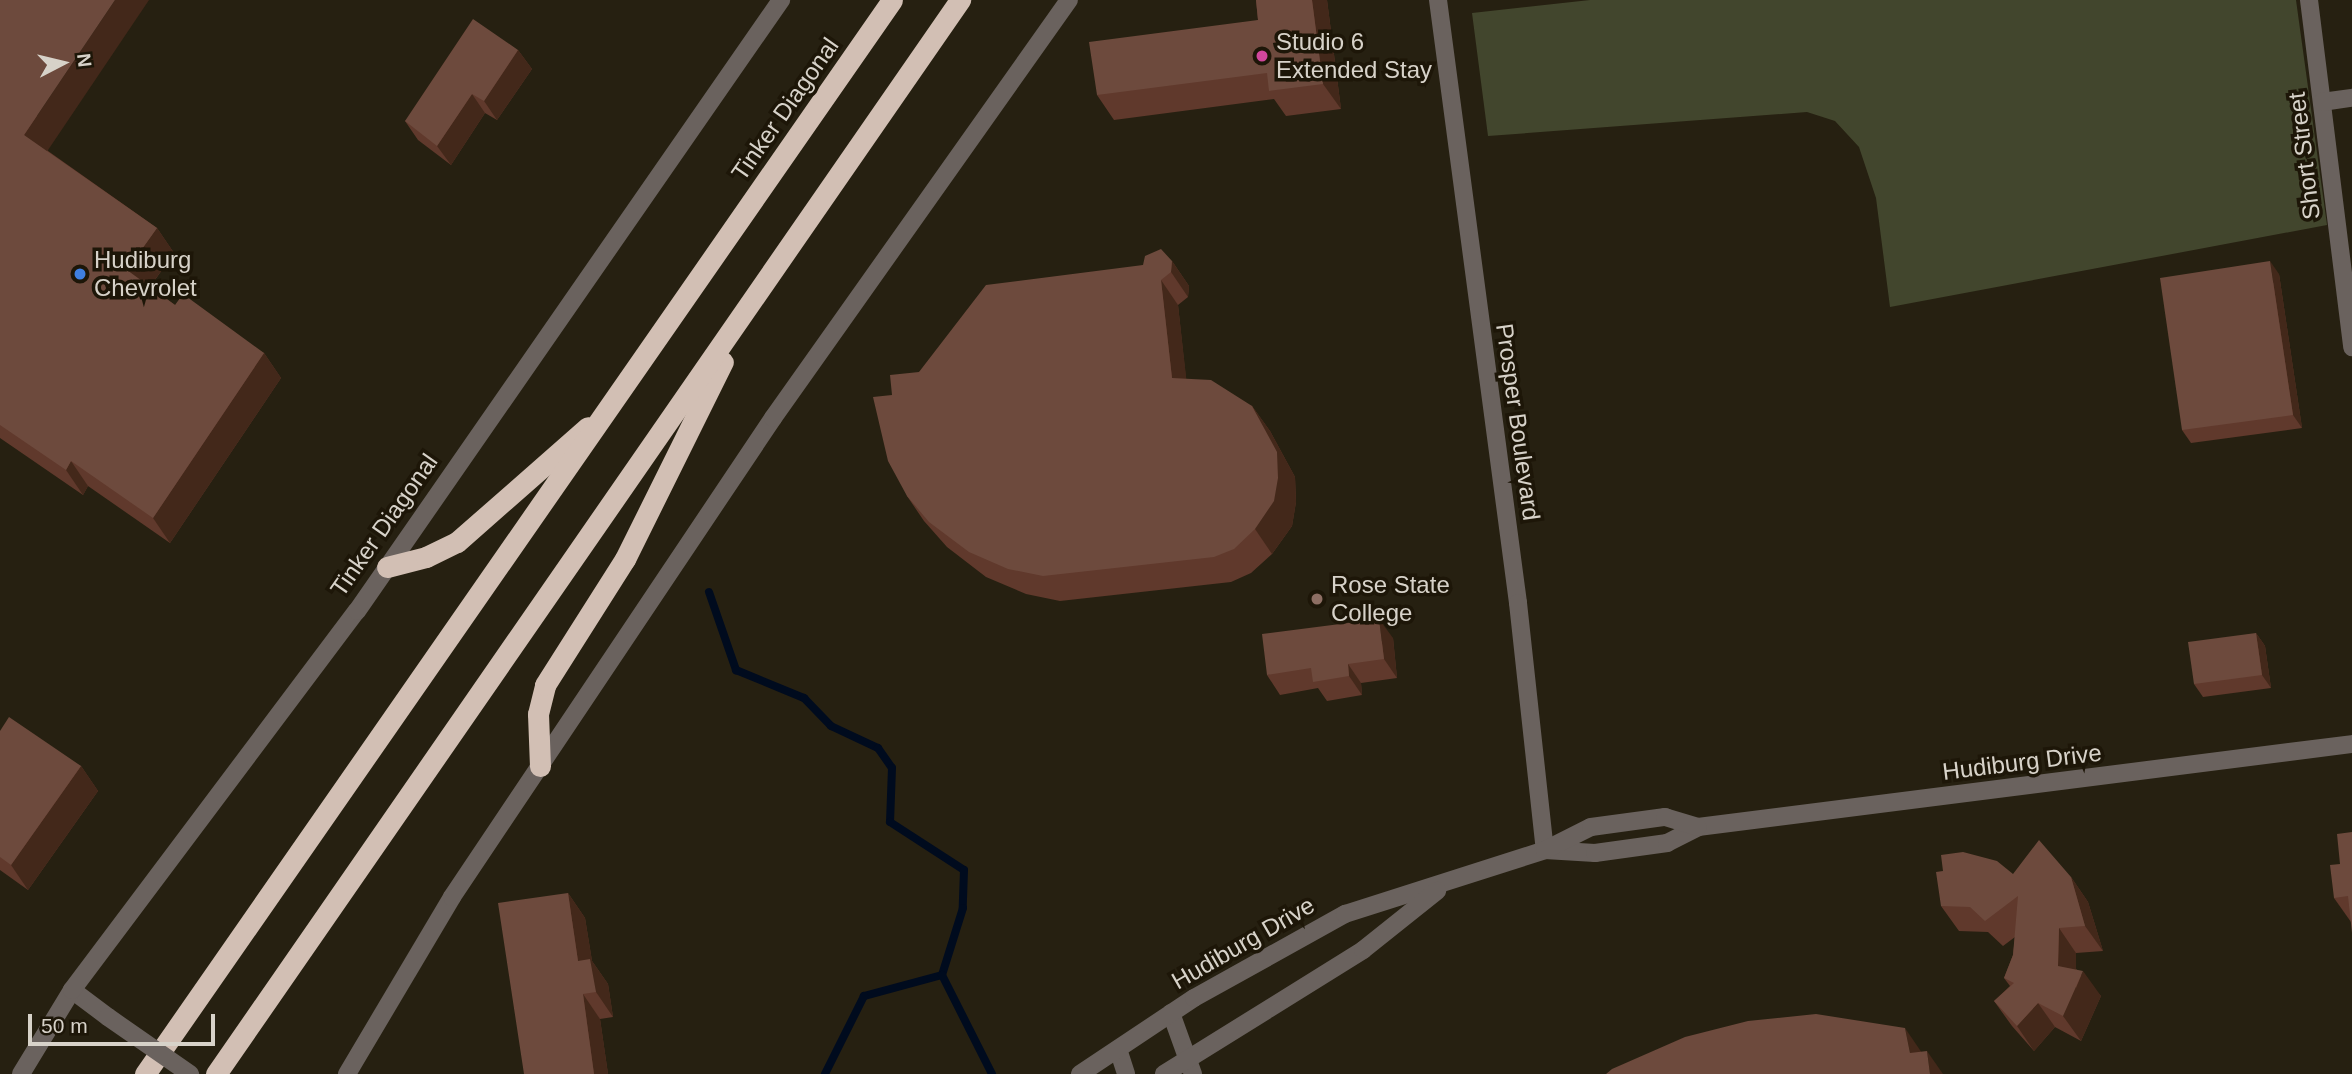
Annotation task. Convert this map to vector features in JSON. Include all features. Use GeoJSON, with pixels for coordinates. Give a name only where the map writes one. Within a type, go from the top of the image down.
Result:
{"type":"FeatureCollection","features":[{"type":"Feature","properties":{"kind":"highway","name":"Tinker Diagonal"},"geometry":{"type":"LineString","coordinates":[[145,1074],[613,405],[892,0]]}},
{"type":"Feature","properties":{"kind":"highway"},"geometry":{"type":"LineString","coordinates":[[216,1074],[960,0]]}},
{"type":"Feature","properties":{"kind":"highway"},"geometry":{"type":"LineString","coordinates":[[540,766],[538,714],[545,685],[625,559],[755,298]]}},
{"type":"Feature","properties":{"kind":"highway"},"geometry":{"type":"LineString","coordinates":[[387,567],[426,557],[457,542],[613,405]]}},
{"type":"Feature","properties":{"kind":"street","name":"Tinker Diagonal"},"geometry":{"type":"LineString","coordinates":[[22,1074],[72,990],[387,567],[781,0]]}},
{"type":"Feature","properties":{"kind":"street"},"geometry":{"type":"LineString","coordinates":[[347,1074],[452,897],[540,766],[774,418],[1069,0]]}},
{"type":"Feature","properties":{"kind":"street","name":"Prosper Boulevard"},"geometry":{"type":"LineString","coordinates":[[1438,0],[1518,603],[1545,850]]}},
{"type":"Feature","properties":{"kind":"street","name":"Short Street"},"geometry":{"type":"LineString","coordinates":[[2309,0],[2352,347]]}},
{"type":"Feature","properties":{"kind":"street"},"geometry":{"type":"LineString","coordinates":[[2322,102],[2352,98]]}},
{"type":"Feature","properties":{"kind":"street","name":"Hudiburg Drive"},"geometry":{"type":"LineString","coordinates":[[1545,850],[1595,853],[1667,843],[1698,827],[2352,744]]}},
{"type":"Feature","properties":{"kind":"street","name":"Hudiburg Drive"},"geometry":{"type":"LineString","coordinates":[[1080,1074],[1171,1013],[1345,914],[1445,885],[1545,850],[1591,827],[1665,817],[1698,827]]}},
{"type":"Feature","properties":{"kind":"street","name":"Hudiburg Drive"},"geometry":{"type":"LineString","coordinates":[[1164,1074],[1192,1066],[1363,950],[1445,885]]}},
{"type":"Feature","properties":{"kind":"street"},"geometry":{"type":"LineString","coordinates":[[72,990],[190,1074]]}},
{"type":"Feature","properties":{"kind":"street"},"geometry":{"type":"LineString","coordinates":[[1171,1013],[1192,1066]]}},
{"type":"Feature","properties":{"kind":"street"},"geometry":{"type":"LineString","coordinates":[[1118,1049],[1126,1074]]}},
{"type":"Feature","properties":{"kind":"green space"},"geometry":{"type":"Polygon","coordinates":[[[1590,0],[2296,0],[2327,225],[1890,307],[1876,198],[1859,147],[1835,121],[1807,112],[1488,136],[1472,13],[1590,0]]]}},
{"type":"Feature","properties":{"kind":"building","name":"Hudiburg Chevrolet"},"geometry":{"type":"Polygon","coordinates":[[[0,0],[115,0],[24,135],[157,228],[127,270],[175,305],[183,294],[264,353],[153,518],[71,461],[66,470],[0,425],[0,0]]]}},
{"type":"Feature","properties":{"kind":"building"},"geometry":{"type":"Polygon","coordinates":[[[1256,0],[1312,0],[1323,84],[1269,91],[1267,73],[1097,95],[1089,42],[1258,20],[1256,0]]]}},
{"type":"Feature","properties":{"kind":"building"},"geometry":{"type":"Polygon","coordinates":[[[473,19],[518,50],[484,101],[472,94],[437,146],[405,121],[473,19]]]}},
{"type":"Feature","properties":{"kind":"building"},"geometry":{"type":"Polygon","coordinates":[[[1161,249],[1172,261],[1171,272],[1161,280],[1172,378],[1211,380],[1252,406],[1277,452],[1278,478],[1274,501],[1255,529],[1234,549],[1214,557],[1043,576],[1008,569],[969,552],[929,522],[907,496],[888,461],[873,397],[892,395],[890,375],[919,372],[986,285],[1143,265],[1145,256],[1161,249]]]}},
{"type":"Feature","properties":{"kind":"building"},"geometry":{"type":"Polygon","coordinates":[[[2270,261],[2293,415],[2182,430],[2160,278],[2270,261]]]}},
{"type":"Feature","properties":{"kind":"building"},"geometry":{"type":"Polygon","coordinates":[[[1379,619],[1384,659],[1348,664],[1349,676],[1313,682],[1311,668],[1267,675],[1262,634],[1379,619]]]}},
{"type":"Feature","properties":{"kind":"building"},"geometry":{"type":"Polygon","coordinates":[[[2256,633],[2262,675],[2194,684],[2188,642],[2256,633]]]}},
{"type":"Feature","properties":{"kind":"building"},"geometry":{"type":"Polygon","coordinates":[[[9,717],[81,766],[11,865],[0,857],[0,731],[9,717]]]}},
{"type":"Feature","properties":{"kind":"building"},"geometry":{"type":"Polygon","coordinates":[[[2352,832],[2352,933],[2348,896],[2334,898],[2330,865],[2340,864],[2337,834],[2352,832]]]}},
{"type":"Feature","properties":{"kind":"building"},"geometry":{"type":"Polygon","coordinates":[[[2039,840],[2071,877],[2085,926],[2059,928],[2058,966],[2083,971],[2063,1016],[2038,1003],[2017,1026],[1994,1001],[2014,983],[2004,978],[2013,955],[2018,896],[1985,921],[1970,907],[1941,906],[1936,872],[1943,871],[1941,855],[1963,852],[1997,861],[2013,874],[2039,840]]]}},
{"type":"Feature","properties":{"kind":"building"},"geometry":{"type":"Polygon","coordinates":[[[568,893],[578,961],[590,959],[596,992],[583,994],[594,1074],[524,1074],[498,903],[568,893]]]}},
{"type":"Feature","properties":{"kind":"building"},"geometry":{"type":"Polygon","coordinates":[[[1816,1014],[1905,1028],[1910,1053],[1927,1051],[1930,1074],[1606,1074],[1685,1037],[1748,1021],[1816,1014]]]}},
{"type":"Feature","properties":{"kind":"waterway"},"geometry":{"type":"LineString","coordinates":[[709,592],[736,670],[804,698],[831,726],[878,748],[892,768],[890,822],[964,870],[963,908],[942,975],[864,996],[825,1074]]}},
{"type":"Feature","properties":{"kind":"waterway"},"geometry":{"type":"LineString","coordinates":[[942,975],[992,1074]]}},
{"type":"Feature","properties":{"kind":"place","name":"Studio 6 Extended Stay"},"geometry":{"type":"Point","coordinates":[1262,56]}},
{"type":"Feature","properties":{"kind":"place","name":"Hudiburg Chevrolet"},"geometry":{"type":"Point","coordinates":[80,274]}},
{"type":"Feature","properties":{"kind":"place","name":"Rose State College"},"geometry":{"type":"Point","coordinates":[1317,599]}}]}
